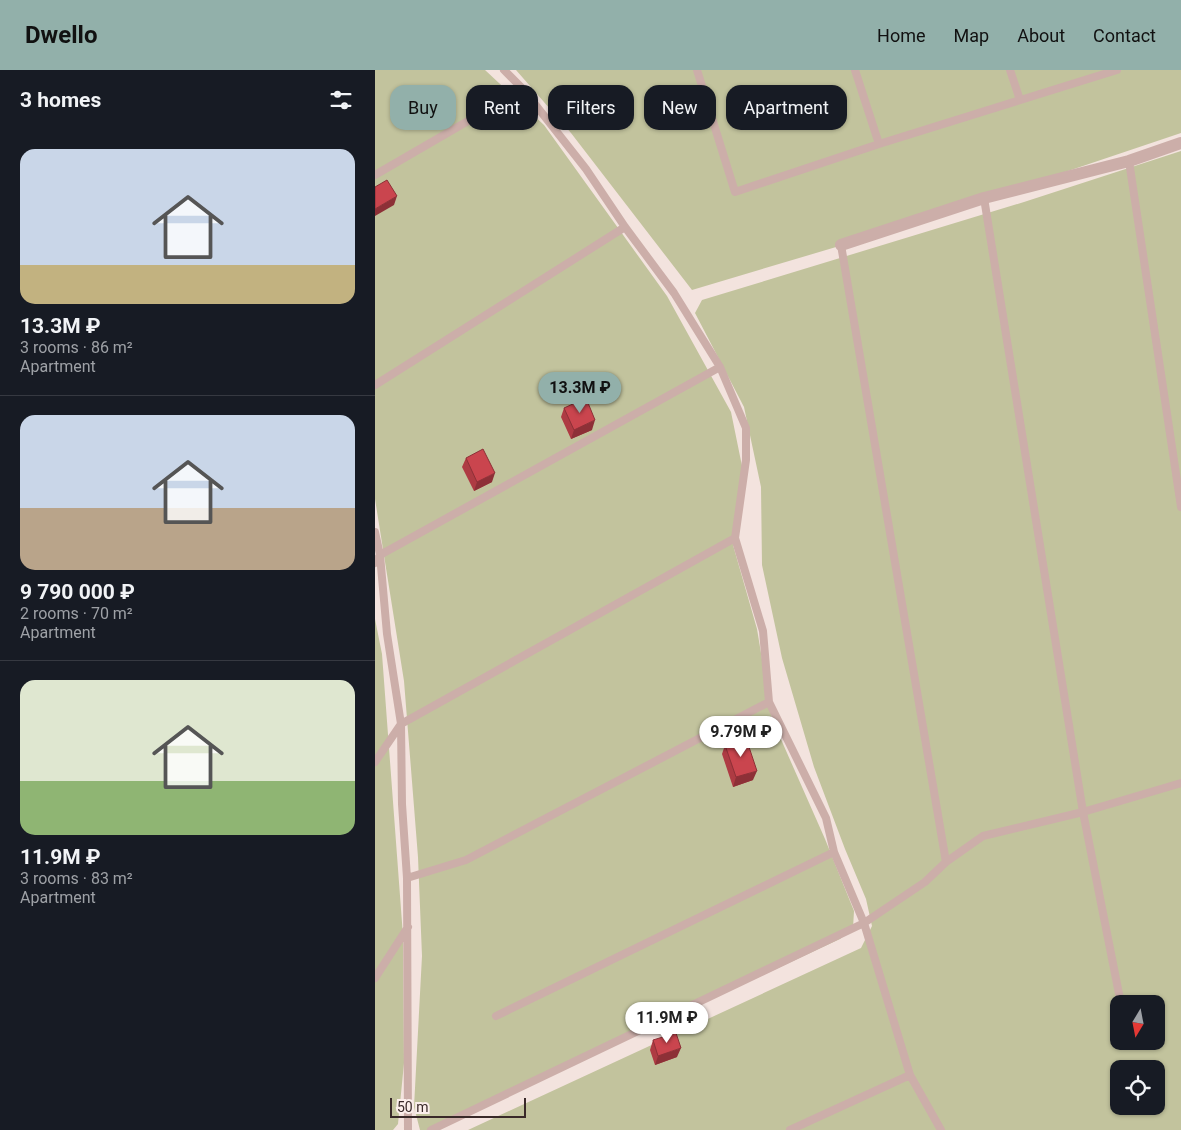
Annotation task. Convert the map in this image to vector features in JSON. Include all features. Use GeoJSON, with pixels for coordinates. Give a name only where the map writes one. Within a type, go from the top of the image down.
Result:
{"type":"FeatureCollection","features":[{"type":"Feature","properties":{"kind":"street"},"geometry":{"type":"LineString","coordinates":[[841,245],[984,198],[1129,161],[1181,143]]}},
{"type":"Feature","properties":{"kind":"lane"},"geometry":{"type":"LineString","coordinates":[[505,70],[519,85]]}},
{"type":"Feature","properties":{"kind":"lane"},"geometry":{"type":"LineString","coordinates":[[697,70],[735,192],[879,144],[1117,70]]}},
{"type":"Feature","properties":{"kind":"lane"},"geometry":{"type":"LineString","coordinates":[[855,70],[879,144]]}},
{"type":"Feature","properties":{"kind":"lane"},"geometry":{"type":"LineString","coordinates":[[1010,70],[1020,100]]}},
{"type":"Feature","properties":{"kind":"lane"},"geometry":{"type":"LineString","coordinates":[[538,108],[586,169],[625,227],[674,293],[720,367],[746,428],[746,460],[735,538],[763,631],[769,702],[825,818],[834,852],[864,923],[910,1075],[941,1130]]}},
{"type":"Feature","properties":{"kind":"lane"},"geometry":{"type":"LineString","coordinates":[[375,174],[466,122]]}},
{"type":"Feature","properties":{"kind":"lane"},"geometry":{"type":"LineString","coordinates":[[1129,161],[1181,507]]}},
{"type":"Feature","properties":{"kind":"lane"},"geometry":{"type":"LineString","coordinates":[[984,198],[1083,812],[1119,995]]}},
{"type":"Feature","properties":{"kind":"lane"},"geometry":{"type":"LineString","coordinates":[[375,385],[625,227]]}},
{"type":"Feature","properties":{"kind":"lane"},"geometry":{"type":"LineString","coordinates":[[841,245],[946,862]]}},
{"type":"Feature","properties":{"kind":"lane"},"geometry":{"type":"LineString","coordinates":[[375,563],[380,555],[720,367]]}},
{"type":"Feature","properties":{"kind":"lane"},"geometry":{"type":"LineString","coordinates":[[375,532],[380,555],[387,634],[401,724],[402,804],[408,927],[408,1130]]}},
{"type":"Feature","properties":{"kind":"lane"},"geometry":{"type":"LineString","coordinates":[[375,762],[401,724],[735,538]]}},
{"type":"Feature","properties":{"kind":"lane"},"geometry":{"type":"LineString","coordinates":[[407,878],[466,860],[769,702]]}},
{"type":"Feature","properties":{"kind":"lane"},"geometry":{"type":"LineString","coordinates":[[431,1130],[864,923],[925,882],[946,862],[983,836],[1083,812],[1181,783]]}},
{"type":"Feature","properties":{"kind":"lane"},"geometry":{"type":"LineString","coordinates":[[495,1016],[834,852]]}},
{"type":"Feature","properties":{"kind":"lane"},"geometry":{"type":"LineString","coordinates":[[375,978],[408,927]]}},
{"type":"Feature","properties":{"kind":"lane"},"geometry":{"type":"LineString","coordinates":[[790,1130],[910,1075]]}},
{"type":"Feature","properties":{"kind":"lane"},"geometry":{"type":"LineString","coordinates":[[401,1130],[409,1119]]}},
{"type":"Feature","properties":{"kind":"green space"},"geometry":{"type":"Polygon","coordinates":[[[375,70],[485,70],[501,85],[466,85],[466,130],[538,130],[538,119],[544,125],[667,296],[731,412],[742,466],[733,545],[757,629],[772,719],[825,839],[854,911],[853,928],[840,939],[432,1130],[420,1130],[414,1107],[422,956],[418,857],[404,681],[375,499],[375,70]]]}},
{"type":"Feature","properties":{"kind":"green space"},"geometry":{"type":"Polygon","coordinates":[[[516,70],[1181,70],[1181,133],[893,230],[692,290],[568,130],[634,130],[634,85],[548,85],[548,107],[538,95],[538,85],[529,85],[516,70]]]}},
{"type":"Feature","properties":{"kind":"green space"},"geometry":{"type":"Polygon","coordinates":[[[1181,151],[1181,1130],[468,1130],[861,948],[872,926],[866,899],[814,767],[782,658],[762,565],[761,487],[744,407],[695,313],[702,300],[1024,202],[1181,151]]]}},
{"type":"Feature","properties":{"kind":"green space"},"geometry":{"type":"Polygon","coordinates":[[[375,619],[382,654],[403,936],[404,1063],[398,1124],[393,1130],[375,1130],[375,619]]]}},
{"type":"Feature","properties":{"kind":"building"},"geometry":{"type":"Polygon","coordinates":[[[387,180],[397,196],[375,209],[375,187],[387,180]]]}},
{"type":"Feature","properties":{"kind":"building"},"geometry":{"type":"Polygon","coordinates":[[[586,398],[595,420],[574,430],[564,408],[586,398]]]}},
{"type":"Feature","properties":{"kind":"building"},"geometry":{"type":"Polygon","coordinates":[[[483,449],[495,473],[477,482],[466,458],[483,449]]]}},
{"type":"Feature","properties":{"kind":"building"},"geometry":{"type":"Polygon","coordinates":[[[746,738],[757,771],[736,777],[725,745],[746,738]]]}},
{"type":"Feature","properties":{"kind":"building"},"geometry":{"type":"Polygon","coordinates":[[[676,1033],[681,1048],[658,1056],[653,1040],[676,1033]]]}}]}
